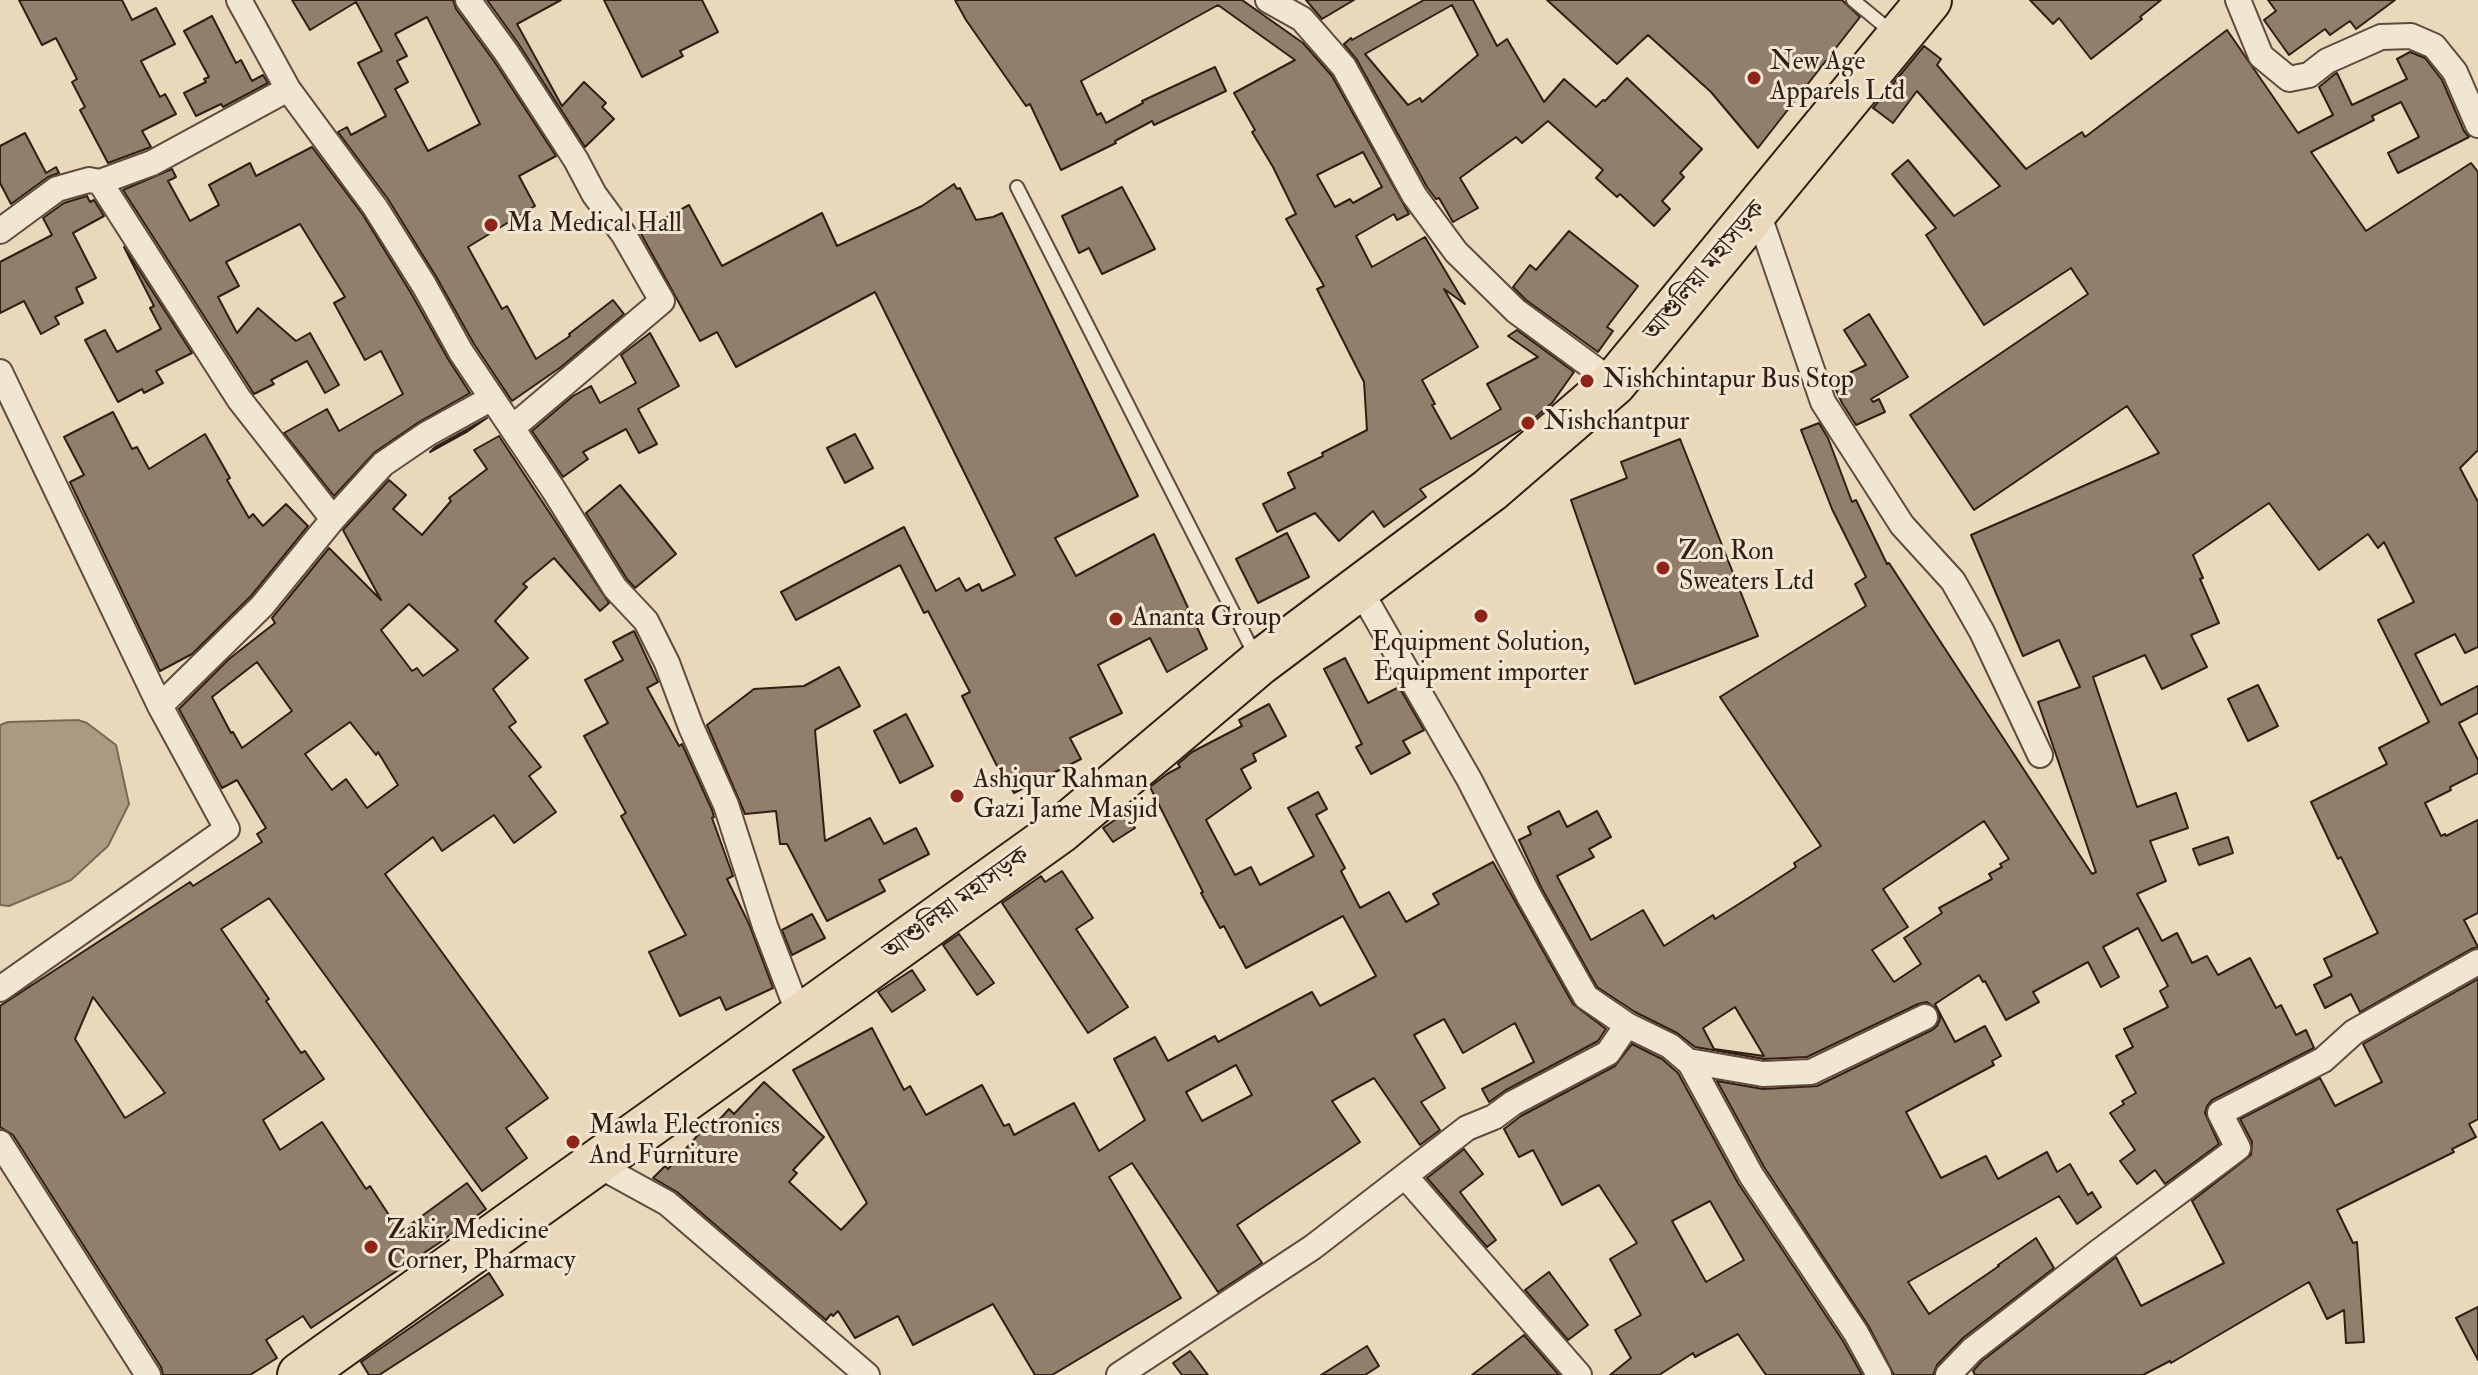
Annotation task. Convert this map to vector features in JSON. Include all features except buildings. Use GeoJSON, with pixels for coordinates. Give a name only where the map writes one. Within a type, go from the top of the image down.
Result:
{"type":"FeatureCollection","features":[{"type":"Feature","properties":{"kind":"highway","name":"আশুলিয়া মহাসড়ক"},"geometry":{"type":"LineString","coordinates":[[300,1375],[1061,830],[1259,663],[1490,490],[1614,383],[1929,0]]}},
{"type":"Feature","properties":{"kind":"street"},"geometry":{"type":"LineString","coordinates":[[239,0],[288,89],[375,207],[461,352],[615,588],[646,621],[726,805],[765,926],[800,1017]]}},
{"type":"Feature","properties":{"kind":"street"},"geometry":{"type":"LineString","coordinates":[[468,0],[506,52],[576,160],[662,301],[512,428]]}},
{"type":"Feature","properties":{"kind":"street"},"geometry":{"type":"LineString","coordinates":[[1268,0],[1302,19],[1344,67],[1414,195],[1456,252],[1516,311],[1614,383]]}},
{"type":"Feature","properties":{"kind":"street"},"geometry":{"type":"LineString","coordinates":[[2238,0],[2261,56],[2289,79],[2309,75],[2327,61],[2381,37],[2411,36],[2434,46],[2455,72],[2478,125]]}},
{"type":"Feature","properties":{"kind":"street"},"geometry":{"type":"LineString","coordinates":[[0,231],[57,189],[89,180],[100,182],[152,163],[288,89]]}},
{"type":"Feature","properties":{"kind":"street"},"geometry":{"type":"LineString","coordinates":[[100,182],[239,399],[333,519]]}},
{"type":"Feature","properties":{"kind":"street"},"geometry":{"type":"LineString","coordinates":[[1757,210],[1823,402],[1902,525],[1953,581],[1982,632],[2040,755]]}},
{"type":"Feature","properties":{"kind":"street"},"geometry":{"type":"LineString","coordinates":[[0,989],[227,829],[160,706],[1,371]]}},
{"type":"Feature","properties":{"kind":"street"},"geometry":{"type":"LineString","coordinates":[[160,706],[262,606],[383,464],[427,434],[492,398]]}},
{"type":"Feature","properties":{"kind":"street"},"geometry":{"type":"LineString","coordinates":[[1359,588],[1469,779],[1529,896],[1586,997],[1627,1025],[1670,1046],[1690,1063],[1751,1175],[1856,1333],[1879,1375]]}},
{"type":"Feature","properties":{"kind":"street"},"geometry":{"type":"LineString","coordinates":[[1948,1375],[1972,1350],[2238,1148],[2220,1113],[2323,1060],[2354,1032],[2478,962]]}},
{"type":"Feature","properties":{"kind":"street"},"geometry":{"type":"LineString","coordinates":[[1690,1063],[1763,1074],[1811,1072],[1925,1017]]}},
{"type":"Feature","properties":{"kind":"street"},"geometry":{"type":"LineString","coordinates":[[1119,1375],[1313,1247],[1467,1128],[1494,1117],[1513,1103],[1608,1053],[1627,1025]]}},
{"type":"Feature","properties":{"kind":"street"},"geometry":{"type":"LineString","coordinates":[[0,1143],[148,1375]]}},
{"type":"Feature","properties":{"kind":"street"},"geometry":{"type":"LineString","coordinates":[[596,1164],[667,1203],[867,1375]]}},
{"type":"Feature","properties":{"kind":"street"},"geometry":{"type":"LineString","coordinates":[[1405,1176],[1579,1375]]}},
{"type":"Feature","properties":{"kind":"lane"},"geometry":{"type":"LineString","coordinates":[[1853,0],[1898,38]]}},
{"type":"Feature","properties":{"kind":"lane"},"geometry":{"type":"LineString","coordinates":[[1017,187],[1259,663]]}},
{"type":"Feature","properties":{"kind":"shaded area"},"geometry":{"type":"Polygon","coordinates":[[[78,720],[87,723],[116,745],[129,804],[108,846],[71,880],[9,906],[0,905],[0,725],[8,722],[78,720]]]}},
{"type":"Feature","properties":{"kind":"place","name":"New Age Apparels Ltd"},"geometry":{"type":"Point","coordinates":[1754,78]}},
{"type":"Feature","properties":{"kind":"place","name":"Ma Medical Hall"},"geometry":{"type":"Point","coordinates":[491,225]}},
{"type":"Feature","properties":{"kind":"place","name":"Nishchintapur Bus Stop"},"geometry":{"type":"Point","coordinates":[1587,381]}},
{"type":"Feature","properties":{"kind":"place","name":"Nishchantpur"},"geometry":{"type":"Point","coordinates":[1528,423]}},
{"type":"Feature","properties":{"kind":"place","name":"Zon Ron Sweaters Ltd"},"geometry":{"type":"Point","coordinates":[1663,568]}},
{"type":"Feature","properties":{"kind":"place","name":"Equipment Solution, Equipment importer"},"geometry":{"type":"Point","coordinates":[1481,616]}},
{"type":"Feature","properties":{"kind":"place","name":"Ananta Group"},"geometry":{"type":"Point","coordinates":[1116,619]}},
{"type":"Feature","properties":{"kind":"place","name":"Ashiqur Rahman Gazi Jame Masjid"},"geometry":{"type":"Point","coordinates":[957,796]}},
{"type":"Feature","properties":{"kind":"place","name":"Mawla Electronics And Furniture"},"geometry":{"type":"Point","coordinates":[573,1142]}},
{"type":"Feature","properties":{"kind":"place","name":"Zakir Medicine Corner, Pharmacy"},"geometry":{"type":"Point","coordinates":[371,1247]}}]}
